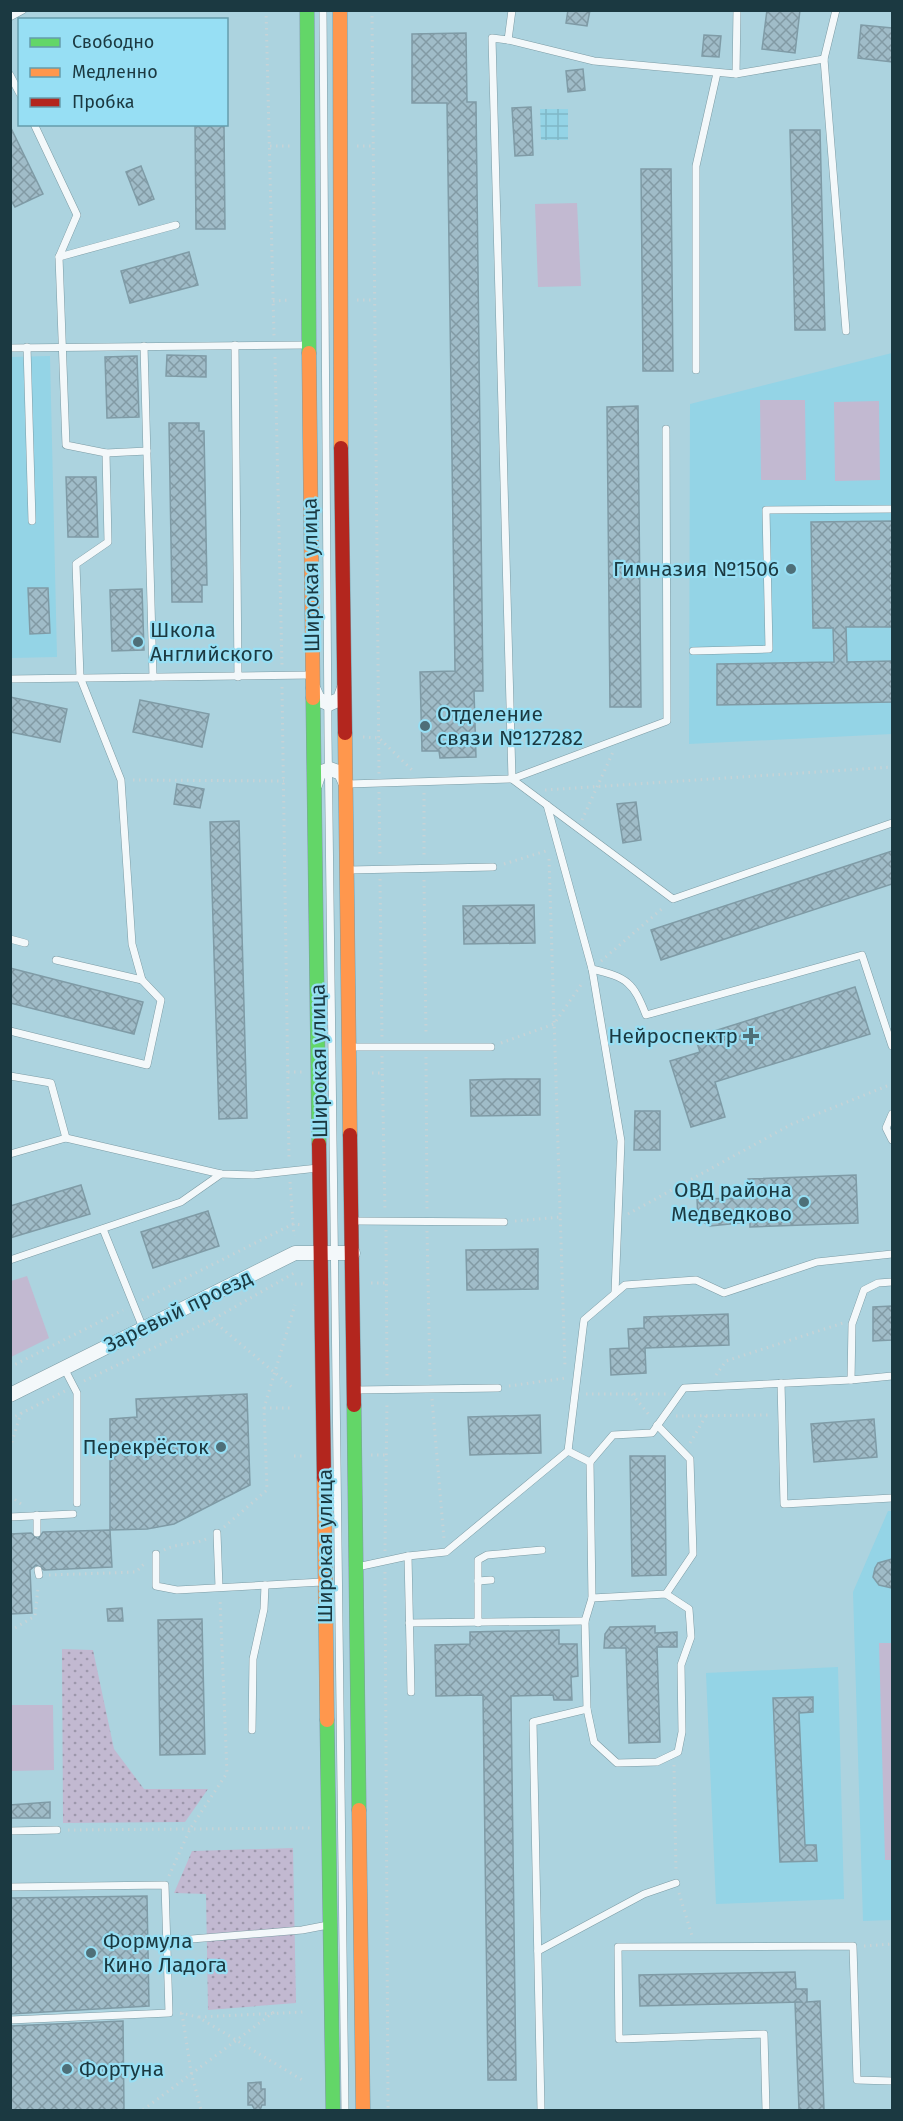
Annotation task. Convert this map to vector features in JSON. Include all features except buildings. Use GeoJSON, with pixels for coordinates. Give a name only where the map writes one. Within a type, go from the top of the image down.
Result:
{"type":"FeatureCollection","features":[{"type":"Feature","properties":{"kind":"main road","name":"Широкая улица"},"geometry":{"type":"LineString","coordinates":[[307,10],[313,682],[321,1168],[329,1253],[325,1581],[333,2110]]}},
{"type":"Feature","properties":{"kind":"main road","name":"Широкая улица"},"geometry":{"type":"LineString","coordinates":[[340,10],[346,784],[363,2110]]}},
{"type":"Feature","properties":{"kind":"street"},"geometry":{"type":"LineString","coordinates":[[313,682],[318,699],[328,703],[340,699],[345,687]]}},
{"type":"Feature","properties":{"kind":"street"},"geometry":{"type":"LineString","coordinates":[[315,785],[319,773],[329,769],[341,773],[346,784]]}},
{"type":"Feature","properties":{"kind":"street","name":"Заревый проезд"},"geometry":{"type":"LineString","coordinates":[[10,1395],[295,1253],[353,1253]]}},
{"type":"Feature","properties":{"kind":"lane"},"geometry":{"type":"LineString","coordinates":[[10,17],[23,10]]}},
{"type":"Feature","properties":{"kind":"lane","name":"Широкая улица"},"geometry":{"type":"LineString","coordinates":[[323,10],[329,769],[329,1253],[343,1858],[345,2110]]}},
{"type":"Feature","properties":{"kind":"lane"},"geometry":{"type":"LineString","coordinates":[[508,40],[512,10]]}},
{"type":"Feature","properties":{"kind":"lane"},"geometry":{"type":"LineString","coordinates":[[736,74],[737,10]]}},
{"type":"Feature","properties":{"kind":"lane"},"geometry":{"type":"LineString","coordinates":[[836,10],[824,59],[846,331]]}},
{"type":"Feature","properties":{"kind":"lane"},"geometry":{"type":"LineString","coordinates":[[824,59],[736,74],[717,73],[594,61],[492,38],[512,778],[673,899],[892,823]]}},
{"type":"Feature","properties":{"kind":"lane"},"geometry":{"type":"LineString","coordinates":[[696,370],[696,166],[717,73]]}},
{"type":"Feature","properties":{"kind":"lane"},"geometry":{"type":"LineString","coordinates":[[10,75],[18,90]]}},
{"type":"Feature","properties":{"kind":"lane"},"geometry":{"type":"LineString","coordinates":[[35,126],[77,215],[59,257],[66,444],[105,453],[147,452]]}},
{"type":"Feature","properties":{"kind":"lane"},"geometry":{"type":"LineString","coordinates":[[59,257],[176,225]]}},
{"type":"Feature","properties":{"kind":"lane"},"geometry":{"type":"LineString","coordinates":[[234,345],[238,677]]}},
{"type":"Feature","properties":{"kind":"lane"},"geometry":{"type":"LineString","coordinates":[[10,348],[309,345]]}},
{"type":"Feature","properties":{"kind":"lane"},"geometry":{"type":"LineString","coordinates":[[144,346],[153,677]]}},
{"type":"Feature","properties":{"kind":"lane"},"geometry":{"type":"LineString","coordinates":[[27,347],[32,521]]}},
{"type":"Feature","properties":{"kind":"lane"},"geometry":{"type":"LineString","coordinates":[[346,784],[512,778],[667,721],[666,429]]}},
{"type":"Feature","properties":{"kind":"lane"},"geometry":{"type":"LineString","coordinates":[[10,1031],[147,1065],[161,1000],[142,980],[132,944],[121,780],[80,677],[76,564],[108,542],[105,453]]}},
{"type":"Feature","properties":{"kind":"lane"},"geometry":{"type":"LineString","coordinates":[[693,651],[769,649],[766,510],[892,509]]}},
{"type":"Feature","properties":{"kind":"lane"},"geometry":{"type":"LineString","coordinates":[[10,679],[282,675],[313,682]]}},
{"type":"Feature","properties":{"kind":"lane"},"geometry":{"type":"LineString","coordinates":[[547,805],[592,969],[621,1141],[615,1293]]}},
{"type":"Feature","properties":{"kind":"lane"},"geometry":{"type":"LineString","coordinates":[[347,870],[493,867]]}},
{"type":"Feature","properties":{"kind":"lane"},"geometry":{"type":"LineString","coordinates":[[10,939],[25,943]]}},
{"type":"Feature","properties":{"kind":"lane"},"geometry":{"type":"LineString","coordinates":[[592,969],[613,974],[635,989],[646,1015],[862,955],[892,1046]]}},
{"type":"Feature","properties":{"kind":"lane"},"geometry":{"type":"LineString","coordinates":[[56,960],[142,980]]}},
{"type":"Feature","properties":{"kind":"lane"},"geometry":{"type":"LineString","coordinates":[[350,1047],[491,1047]]}},
{"type":"Feature","properties":{"kind":"lane"},"geometry":{"type":"LineString","coordinates":[[10,1076],[51,1083],[66,1138]]}},
{"type":"Feature","properties":{"kind":"lane"},"geometry":{"type":"LineString","coordinates":[[892,1114],[886,1128],[892,1140]]}},
{"type":"Feature","properties":{"kind":"lane"},"geometry":{"type":"LineString","coordinates":[[10,1154],[66,1138],[221,1174],[321,1168]]}},
{"type":"Feature","properties":{"kind":"lane"},"geometry":{"type":"LineString","coordinates":[[10,1260],[181,1202],[221,1174]]}},
{"type":"Feature","properties":{"kind":"lane"},"geometry":{"type":"LineString","coordinates":[[352,1221],[504,1222]]}},
{"type":"Feature","properties":{"kind":"lane"},"geometry":{"type":"LineString","coordinates":[[103,1229],[143,1328]]}},
{"type":"Feature","properties":{"kind":"lane"},"geometry":{"type":"LineString","coordinates":[[357,1567],[408,1556],[446,1552],[568,1451],[584,1320],[625,1285],[696,1281],[724,1293],[817,1262],[892,1254]]}},
{"type":"Feature","properties":{"kind":"lane"},"geometry":{"type":"LineString","coordinates":[[851,1380],[854,1319],[864,1290],[878,1283],[892,1282]]}},
{"type":"Feature","properties":{"kind":"lane"},"geometry":{"type":"LineString","coordinates":[[64,1368],[77,1393],[77,1503]]}},
{"type":"Feature","properties":{"kind":"lane"},"geometry":{"type":"LineString","coordinates":[[592,1598],[666,1594],[688,1609],[691,1637],[681,1665],[682,1732],[678,1752],[657,1762],[617,1763],[594,1742],[587,1709],[585,1621],[592,1598],[590,1462],[613,1435],[652,1432],[684,1388],[892,1376]]}},
{"type":"Feature","properties":{"kind":"lane"},"geometry":{"type":"LineString","coordinates":[[781,1383],[784,1504],[892,1498]]}},
{"type":"Feature","properties":{"kind":"lane"},"geometry":{"type":"LineString","coordinates":[[354,1390],[498,1388]]}},
{"type":"Feature","properties":{"kind":"lane"},"geometry":{"type":"LineString","coordinates":[[657,1425],[690,1459],[693,1554],[666,1594]]}},
{"type":"Feature","properties":{"kind":"lane"},"geometry":{"type":"LineString","coordinates":[[568,1451],[590,1462]]}},
{"type":"Feature","properties":{"kind":"lane"},"geometry":{"type":"LineString","coordinates":[[10,1516],[73,1514]]}},
{"type":"Feature","properties":{"kind":"lane"},"geometry":{"type":"LineString","coordinates":[[37,1515],[37,1533]]}},
{"type":"Feature","properties":{"kind":"lane"},"geometry":{"type":"LineString","coordinates":[[217,1533],[219,1587]]}},
{"type":"Feature","properties":{"kind":"lane"},"geometry":{"type":"LineString","coordinates":[[478,1623],[478,1560],[487,1556],[542,1550]]}},
{"type":"Feature","properties":{"kind":"lane"},"geometry":{"type":"LineString","coordinates":[[156,1554],[156,1586],[177,1590],[325,1581]]}},
{"type":"Feature","properties":{"kind":"lane"},"geometry":{"type":"LineString","coordinates":[[408,1556],[411,1692]]}},
{"type":"Feature","properties":{"kind":"lane"},"geometry":{"type":"LineString","coordinates":[[478,1581],[491,1580]]}},
{"type":"Feature","properties":{"kind":"lane"},"geometry":{"type":"LineString","coordinates":[[252,1730],[253,1659],[264,1609],[265,1585]]}},
{"type":"Feature","properties":{"kind":"lane"},"geometry":{"type":"LineString","coordinates":[[409,1623],[585,1621]]}},
{"type":"Feature","properties":{"kind":"lane"},"geometry":{"type":"LineString","coordinates":[[541,2110],[533,1722],[587,1709]]}},
{"type":"Feature","properties":{"kind":"lane"},"geometry":{"type":"LineString","coordinates":[[10,1831],[57,1830]]}},
{"type":"Feature","properties":{"kind":"lane"},"geometry":{"type":"LineString","coordinates":[[328,1874],[333,1863],[343,1858],[355,1862],[360,1873]]}},
{"type":"Feature","properties":{"kind":"lane"},"geometry":{"type":"LineString","coordinates":[[538,1951],[644,1894],[676,1883]]}},
{"type":"Feature","properties":{"kind":"lane"},"geometry":{"type":"LineString","coordinates":[[10,1887],[165,1885],[169,2013],[10,2020]]}},
{"type":"Feature","properties":{"kind":"lane"},"geometry":{"type":"LineString","coordinates":[[167,1941],[302,1930],[329,1925]]}},
{"type":"Feature","properties":{"kind":"lane"},"geometry":{"type":"LineString","coordinates":[[766,2110],[764,2034],[619,2039],[618,1947],[853,1946],[857,2080],[892,2081]]}},
{"type":"Feature","properties":{"kind":"path"},"geometry":{"type":"LineString","coordinates":[[266,10],[282,675],[289,1171],[294,1236]]}},
{"type":"Feature","properties":{"kind":"path"},"geometry":{"type":"LineString","coordinates":[[372,10],[387,1388],[385,1561],[388,2110]]}},
{"type":"Feature","properties":{"kind":"path"},"geometry":{"type":"LineString","coordinates":[[270,146],[297,146]]}},
{"type":"Feature","properties":{"kind":"path"},"geometry":{"type":"LineString","coordinates":[[357,146],[373,146]]}},
{"type":"Feature","properties":{"kind":"path"},"geometry":{"type":"LineString","coordinates":[[273,301],[290,300]]}},
{"type":"Feature","properties":{"kind":"path"},"geometry":{"type":"LineString","coordinates":[[349,301],[374,300]]}},
{"type":"Feature","properties":{"kind":"path"},"geometry":{"type":"LineString","coordinates":[[283,731],[291,732]]}},
{"type":"Feature","properties":{"kind":"path"},"geometry":{"type":"LineString","coordinates":[[356,737],[379,738],[424,782],[427,1222],[431,1389],[446,1552]]}},
{"type":"Feature","properties":{"kind":"path"},"geometry":{"type":"LineString","coordinates":[[578,828],[599,787],[618,739]]}},
{"type":"Feature","properties":{"kind":"path"},"geometry":{"type":"LineString","coordinates":[[528,791],[892,767]]}},
{"type":"Feature","properties":{"kind":"path"},"geometry":{"type":"LineString","coordinates":[[121,780],[284,781]]}},
{"type":"Feature","properties":{"kind":"path"},"geometry":{"type":"LineString","coordinates":[[548,839],[566,1388]]}},
{"type":"Feature","properties":{"kind":"path"},"geometry":{"type":"LineString","coordinates":[[493,867],[549,850]]}},
{"type":"Feature","properties":{"kind":"path"},"geometry":{"type":"LineString","coordinates":[[288,1072],[306,1072]]}},
{"type":"Feature","properties":{"kind":"path"},"geometry":{"type":"LineString","coordinates":[[372,1072],[382,1073]]}},
{"type":"Feature","properties":{"kind":"path"},"geometry":{"type":"LineString","coordinates":[[619,1220],[792,1124],[892,1084]]}},
{"type":"Feature","properties":{"kind":"path"},"geometry":{"type":"LineString","coordinates":[[504,1222],[561,1217]]}},
{"type":"Feature","properties":{"kind":"path"},"geometry":{"type":"LineString","coordinates":[[10,1366],[293,1224],[308,1225]]}},
{"type":"Feature","properties":{"kind":"path"},"geometry":{"type":"LineString","coordinates":[[10,1419],[212,1320],[296,1272]]}},
{"type":"Feature","properties":{"kind":"path"},"geometry":{"type":"LineString","coordinates":[[371,1283],[386,1283]]}},
{"type":"Feature","properties":{"kind":"path"},"geometry":{"type":"LineString","coordinates":[[171,1546],[196,1544],[217,1533],[267,1490],[264,1408],[295,1305]]}},
{"type":"Feature","properties":{"kind":"path"},"geometry":{"type":"LineString","coordinates":[[708,1387],[726,1361],[854,1319]]}},
{"type":"Feature","properties":{"kind":"path"},"geometry":{"type":"LineString","coordinates":[[212,1320],[293,1388]]}},
{"type":"Feature","properties":{"kind":"path"},"geometry":{"type":"LineString","coordinates":[[498,1388],[566,1378]]}},
{"type":"Feature","properties":{"kind":"path"},"geometry":{"type":"LineString","coordinates":[[575,1394],[680,1394]]}},
{"type":"Feature","properties":{"kind":"path"},"geometry":{"type":"LineString","coordinates":[[632,1394],[657,1425]]}},
{"type":"Feature","properties":{"kind":"path"},"geometry":{"type":"LineString","coordinates":[[264,1408],[293,1408]]}},
{"type":"Feature","properties":{"kind":"path"},"geometry":{"type":"LineString","coordinates":[[10,1448],[21,1413]]}},
{"type":"Feature","properties":{"kind":"path"},"geometry":{"type":"LineString","coordinates":[[663,1416],[782,1414]]}},
{"type":"Feature","properties":{"kind":"path"},"geometry":{"type":"LineString","coordinates":[[684,1453],[706,1416]]}},
{"type":"Feature","properties":{"kind":"path"},"geometry":{"type":"LineString","coordinates":[[367,1455],[387,1455]]}},
{"type":"Feature","properties":{"kind":"path"},"geometry":{"type":"LineString","coordinates":[[294,1456],[308,1456]]}},
{"type":"Feature","properties":{"kind":"path"},"geometry":{"type":"LineString","coordinates":[[10,1496],[17,1501]]}},
{"type":"Feature","properties":{"kind":"path"},"geometry":{"type":"LineString","coordinates":[[10,1631],[35,1616],[39,1573],[136,1572]]}},
{"type":"Feature","properties":{"kind":"path"},"geometry":{"type":"LineString","coordinates":[[165,1885],[190,1829],[227,1773],[219,1587]]}},
{"type":"Feature","properties":{"kind":"path"},"geometry":{"type":"LineString","coordinates":[[674,1754],[676,1883],[696,1947]]}},
{"type":"Feature","properties":{"kind":"path"},"geometry":{"type":"LineString","coordinates":[[380,1826],[387,1826]]}},
{"type":"Feature","properties":{"kind":"path"},"geometry":{"type":"LineString","coordinates":[[57,1830],[313,1828]]}},
{"type":"Feature","properties":{"kind":"path"},"geometry":{"type":"LineString","coordinates":[[853,1946],[892,1944]]}},
{"type":"Feature","properties":{"kind":"path"},"geometry":{"type":"LineString","coordinates":[[143,2110],[274,2012]]}},
{"type":"Feature","properties":{"kind":"path"},"geometry":{"type":"LineString","coordinates":[[198,2017],[303,2012]]}},
{"type":"Feature","properties":{"kind":"path"},"geometry":{"type":"LineString","coordinates":[[201,2110],[191,2072],[182,2013],[198,2017],[304,2081]]}},
{"type":"Feature","properties":{"kind":"shaded area"},"geometry":{"type":"Polygon","coordinates":[[[540,109],[568,109],[568,140],[541,140],[540,109]]]}},
{"type":"Feature","properties":{"kind":"shaded area"},"geometry":{"type":"Polygon","coordinates":[[[577,203],[581,286],[538,287],[535,204],[577,203]]]}},
{"type":"Feature","properties":{"kind":"shaded area","name":"Гимназия №1506"},"geometry":{"type":"Polygon","coordinates":[[[892,353],[892,734],[689,744],[690,404],[892,353]]]}},
{"type":"Feature","properties":{"kind":"shaded area"},"geometry":{"type":"Polygon","coordinates":[[[50,356],[57,657],[11,658],[10,357],[50,356]]]}},
{"type":"Feature","properties":{"kind":"shaded area"},"geometry":{"type":"Polygon","coordinates":[[[760,400],[805,400],[806,480],[761,480],[760,400]]]}},
{"type":"Feature","properties":{"kind":"shaded area"},"geometry":{"type":"Polygon","coordinates":[[[879,401],[880,480],[835,481],[834,402],[879,401]]]}},
{"type":"Feature","properties":{"kind":"shaded area"},"geometry":{"type":"Polygon","coordinates":[[[27,1276],[49,1338],[11,1357],[11,1281],[27,1276]]]}},
{"type":"Feature","properties":{"kind":"shaded area"},"geometry":{"type":"Polygon","coordinates":[[[888,1511],[892,1511],[892,1920],[863,1921],[853,1592],[888,1511]]]}},
{"type":"Feature","properties":{"kind":"shaded area"},"geometry":{"type":"Polygon","coordinates":[[[879,1643],[892,1643],[892,1860],[885,1860],[879,1643]]]}},
{"type":"Feature","properties":{"kind":"shaded area"},"geometry":{"type":"Polygon","coordinates":[[[62,1649],[93,1650],[114,1749],[144,1789],[208,1789],[185,1822],[63,1823],[62,1649]]]}},
{"type":"Feature","properties":{"kind":"shaded area"},"geometry":{"type":"Polygon","coordinates":[[[838,1667],[844,1899],[716,1904],[706,1673],[838,1667]]]}},
{"type":"Feature","properties":{"kind":"shaded area"},"geometry":{"type":"Polygon","coordinates":[[[11,1705],[53,1705],[54,1770],[11,1771],[11,1705]]]}},
{"type":"Feature","properties":{"kind":"shaded area"},"geometry":{"type":"Polygon","coordinates":[[[293,1848],[296,2003],[208,2010],[206,1894],[174,1893],[192,1851],[293,1848]]]}},
{"type":"Feature","properties":{"kind":"traffic: fast"},"geometry":{"type":"LineString","coordinates":[[307,10],[309,353]]}},
{"type":"Feature","properties":{"kind":"traffic: fast"},"geometry":{"type":"LineString","coordinates":[[313,698],[319,1144]]}},
{"type":"Feature","properties":{"kind":"traffic: fast"},"geometry":{"type":"LineString","coordinates":[[354,1405],[359,1810]]}},
{"type":"Feature","properties":{"kind":"traffic: fast"},"geometry":{"type":"LineString","coordinates":[[327,1720],[333,2110]]}},
{"type":"Feature","properties":{"kind":"traffic: slow"},"geometry":{"type":"LineString","coordinates":[[340,10],[341,448]]}},
{"type":"Feature","properties":{"kind":"traffic: slow"},"geometry":{"type":"LineString","coordinates":[[309,353],[313,698]]}},
{"type":"Feature","properties":{"kind":"traffic: slow"},"geometry":{"type":"LineString","coordinates":[[345,733],[350,1135]]}},
{"type":"Feature","properties":{"kind":"traffic: slow"},"geometry":{"type":"LineString","coordinates":[[324,1478],[327,1720]]}},
{"type":"Feature","properties":{"kind":"traffic: slow"},"geometry":{"type":"LineString","coordinates":[[359,1810],[363,2110]]}},
{"type":"Feature","properties":{"kind":"traffic: jam"},"geometry":{"type":"LineString","coordinates":[[341,448],[345,733]]}},
{"type":"Feature","properties":{"kind":"traffic: jam"},"geometry":{"type":"LineString","coordinates":[[350,1135],[354,1405]]}},
{"type":"Feature","properties":{"kind":"traffic: jam"},"geometry":{"type":"LineString","coordinates":[[319,1144],[324,1478]]}},
{"type":"Feature","properties":{"kind":"place","name":"Гимназия №1506"},"geometry":{"type":"Point","coordinates":[791,569]}},
{"type":"Feature","properties":{"kind":"place","name":"Школа Английского"},"geometry":{"type":"Point","coordinates":[138,642]}},
{"type":"Feature","properties":{"kind":"place","name":"Отделение связи №127282"},"geometry":{"type":"Point","coordinates":[425,726]}},
{"type":"Feature","properties":{"kind":"place","name":"Нейроcпектр"},"geometry":{"type":"Point","coordinates":[751,1036]}},
{"type":"Feature","properties":{"kind":"place","name":"ОВД района Медведково"},"geometry":{"type":"Point","coordinates":[804,1202]}},
{"type":"Feature","properties":{"kind":"place","name":"Перекрёсток"},"geometry":{"type":"Point","coordinates":[221,1447]}},
{"type":"Feature","properties":{"kind":"place","name":"Формула Кино Ладога"},"geometry":{"type":"Point","coordinates":[91,1953]}},
{"type":"Feature","properties":{"kind":"place","name":"Фортуна"},"geometry":{"type":"Point","coordinates":[67,2069]}}]}
